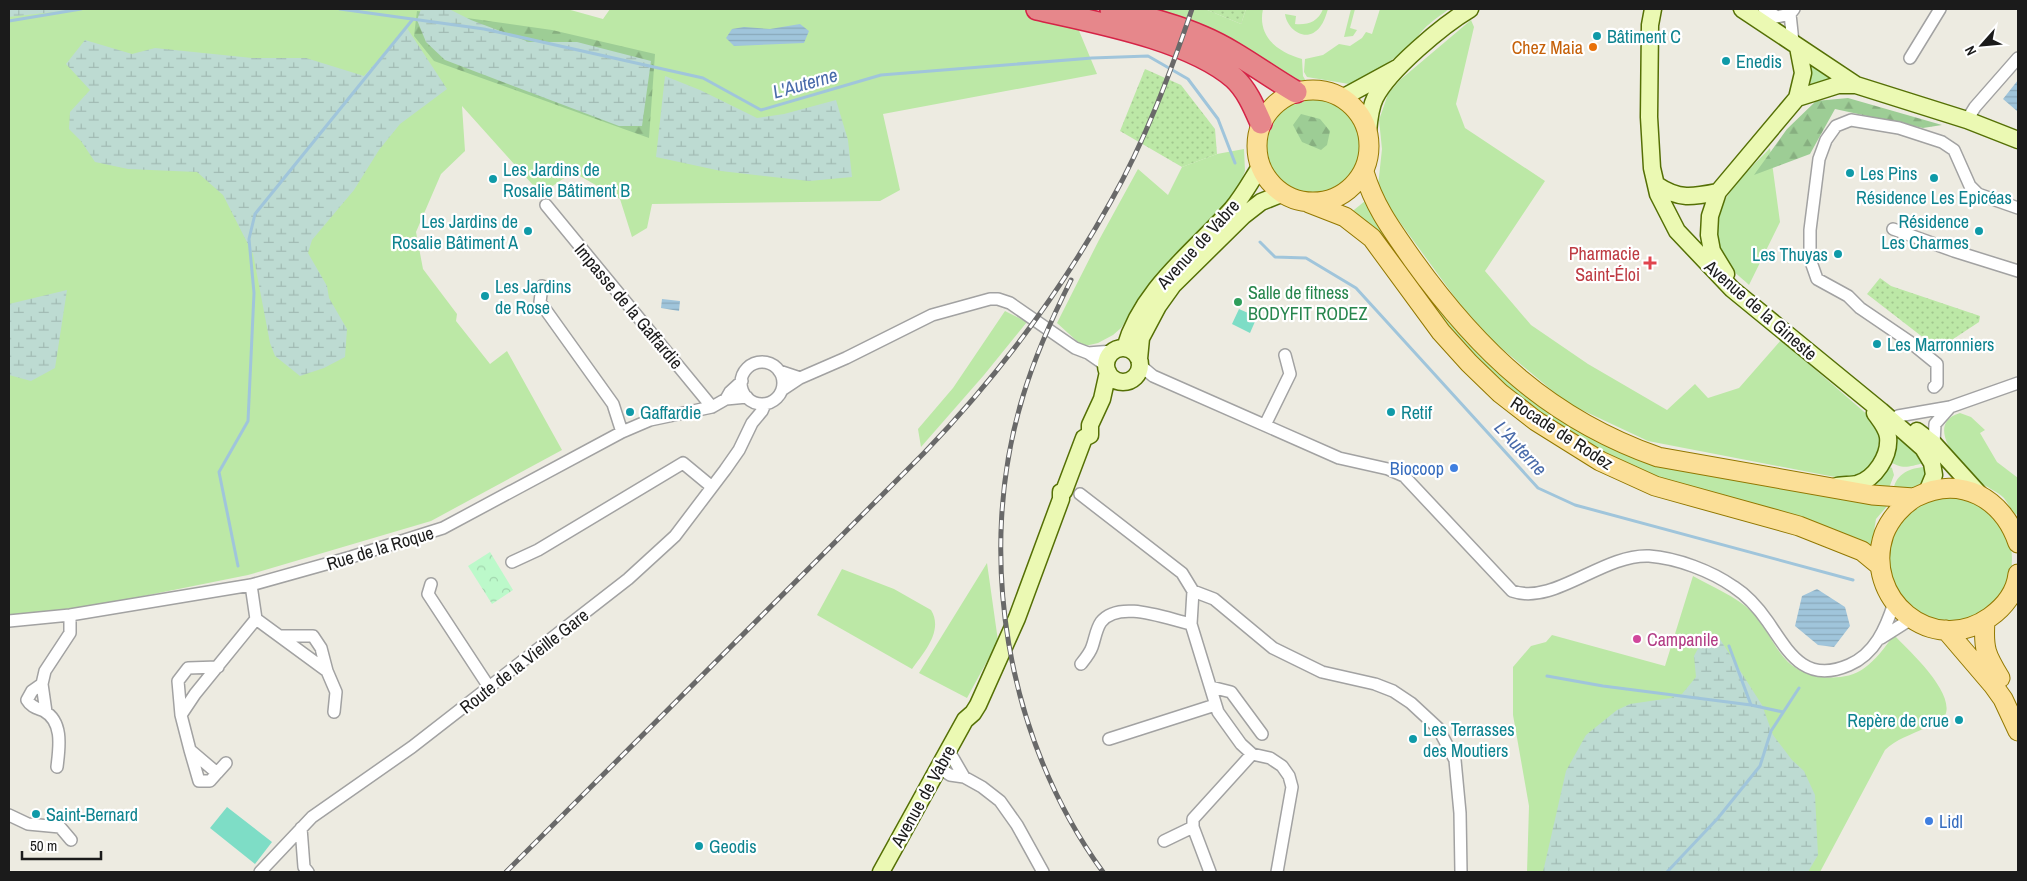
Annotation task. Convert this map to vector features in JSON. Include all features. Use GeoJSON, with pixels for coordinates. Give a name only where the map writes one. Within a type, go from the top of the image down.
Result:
{"type":"FeatureCollection","features":[{"type":"Feature","properties":{"kind":"highway"},"geometry":{"type":"LineString","coordinates":[[1037,9],[1109,26],[1160,41],[1203,57],[1235,79],[1243,88],[1261,123]]}},
{"type":"Feature","properties":{"kind":"highway"},"geometry":{"type":"LineString","coordinates":[[1111,9],[1203,36],[1233,52],[1296,92]]}},
{"type":"Feature","properties":{"kind":"main road"},"geometry":{"type":"LineString","coordinates":[[1368,132],[1375,98],[1399,67],[1439,32],[1470,9]]}},
{"type":"Feature","properties":{"kind":"main road"},"geometry":{"type":"LineString","coordinates":[[1742,9],[1794,39],[1856,85]]}},
{"type":"Feature","properties":{"kind":"main road","name":"Avenue de la Gineste"},"geometry":{"type":"LineString","coordinates":[[1651,10],[1650,139],[1652,168],[1663,205],[1677,231],[1719,277],[1923,448],[1932,463],[1934,475],[1920,495]]}},
{"type":"Feature","properties":{"kind":"main road"},"geometry":{"type":"LineString","coordinates":[[1656,185],[1669,194],[1692,198],[1718,192],[1797,98],[1803,72],[1794,39]]}},
{"type":"Feature","properties":{"kind":"main road"},"geometry":{"type":"LineString","coordinates":[[1342,98],[1399,67]]}},
{"type":"Feature","properties":{"kind":"main road"},"geometry":{"type":"LineString","coordinates":[[1797,98],[1838,84],[1856,85],[1967,120],[2018,133]]}},
{"type":"Feature","properties":{"kind":"main road"},"geometry":{"type":"LineString","coordinates":[[1320,90],[1342,98],[1353,107],[1362,119],[1368,132],[1370,146],[1364,172],[1354,185],[1341,196],[1326,202],[1309,203],[1281,194],[1268,182],[1260,167],[1256,151],[1257,134],[1261,123],[1272,107],[1283,98],[1296,92],[1320,90]]}},
{"type":"Feature","properties":{"kind":"main road"},"geometry":{"type":"LineString","coordinates":[[1967,120],[2018,140]]}},
{"type":"Feature","properties":{"kind":"main road","name":"Avenue de Vabre"},"geometry":{"type":"LineString","coordinates":[[881,872],[965,720],[966,711],[971,701],[993,670],[1017,618],[1064,488],[1130,331],[1147,302],[1176,265],[1232,208],[1260,167]]}},
{"type":"Feature","properties":{"kind":"main road","name":"Rocade de Rodez"},"geometry":{"type":"LineString","coordinates":[[1364,172],[1370,192],[1380,214],[1451,310],[1482,344],[1519,379],[1554,406],[1582,423],[1634,449],[1658,457],[1872,495],[1920,495],[1940,489],[1955,489],[1969,491],[1982,497]]}},
{"type":"Feature","properties":{"kind":"main road","name":"Avenue de la Gineste"},"geometry":{"type":"LineString","coordinates":[[1718,192],[1710,216],[1709,235],[1712,252],[1729,279],[1792,332],[1934,444],[1982,497]]}},
{"type":"Feature","properties":{"kind":"main road","name":"Avenue de Vabre"},"geometry":{"type":"LineString","coordinates":[[1142,368],[1141,338],[1158,306],[1174,285],[1243,216],[1261,202],[1281,194]]}},
{"type":"Feature","properties":{"kind":"main road","name":"Rocade de Rodez"},"geometry":{"type":"LineString","coordinates":[[1309,203],[1345,217],[1372,238],[1441,332],[1458,351],[1500,393],[1536,421],[1600,461],[1655,486],[1799,526],[1862,551],[1879,566]]}},
{"type":"Feature","properties":{"kind":"main road"},"geometry":{"type":"LineString","coordinates":[[1134,352],[1142,368],[1130,381],[1115,363],[1134,352]]}},
{"type":"Feature","properties":{"kind":"main road","name":"Avenue de la Gineste"},"geometry":{"type":"LineString","coordinates":[[1828,488],[1858,484],[1875,472],[1883,459],[1887,448],[1888,436],[1883,424],[1863,397]]}},
{"type":"Feature","properties":{"kind":"main road"},"geometry":{"type":"LineString","coordinates":[[1920,495],[1899,510],[1887,527],[1880,545],[1879,566],[1882,579],[1894,603],[1911,619],[1928,627],[1946,630],[1972,626],[1985,621],[1995,614],[2014,594],[2018,574]]}},
{"type":"Feature","properties":{"kind":"main road"},"geometry":{"type":"LineString","coordinates":[[1982,497],[1994,505],[2016,533]]}},
{"type":"Feature","properties":{"kind":"main road"},"geometry":{"type":"LineString","coordinates":[[1985,621],[1984,648],[1988,658],[2018,707]]}},
{"type":"Feature","properties":{"kind":"main road"},"geometry":{"type":"LineString","coordinates":[[1946,630],[1993,684],[2003,699],[2018,731]]}},
{"type":"Feature","properties":{"kind":"street"},"geometry":{"type":"LineString","coordinates":[[1764,9],[1777,17],[1794,39]]}},
{"type":"Feature","properties":{"kind":"street"},"geometry":{"type":"LineString","coordinates":[[1910,58],[1940,9]]}},
{"type":"Feature","properties":{"kind":"street"},"geometry":{"type":"LineString","coordinates":[[1777,17],[1792,12],[1794,39]]}},
{"type":"Feature","properties":{"kind":"street"},"geometry":{"type":"LineString","coordinates":[[1967,120],[1975,107],[2018,58]]}},
{"type":"Feature","properties":{"kind":"street"},"geometry":{"type":"LineString","coordinates":[[1934,387],[1937,384],[1937,364],[1910,342],[1860,308],[1848,296],[1817,279],[1810,258],[1810,230],[1819,158],[1823,145],[1836,126],[1851,120],[1899,128],[1934,138],[1954,150],[1970,186],[1978,194],[2018,208]]}},
{"type":"Feature","properties":{"kind":"street","name":"Impasse de la Gaffardie"},"geometry":{"type":"LineString","coordinates":[[546,205],[712,406]]}},
{"type":"Feature","properties":{"kind":"street"},"geometry":{"type":"LineString","coordinates":[[1893,229],[2018,271]]}},
{"type":"Feature","properties":{"kind":"street"},"geometry":{"type":"LineString","coordinates":[[542,286],[540,302],[613,404],[622,432]]}},
{"type":"Feature","properties":{"kind":"street"},"geometry":{"type":"LineString","coordinates":[[750,399],[765,404],[776,399],[782,390],[800,378],[932,316],[990,299],[998,299],[1010,303],[1075,348],[1115,363]]}},
{"type":"Feature","properties":{"kind":"street"},"geometry":{"type":"LineString","coordinates":[[1266,425],[1290,374],[1285,355]]}},
{"type":"Feature","properties":{"kind":"street"},"geometry":{"type":"LineString","coordinates":[[755,418],[750,399],[744,392],[742,381],[747,369],[759,362],[770,364],[779,371],[800,378]]}},
{"type":"Feature","properties":{"kind":"street"},"geometry":{"type":"LineString","coordinates":[[1142,368],[1339,458],[1388,469],[1404,476],[1512,591],[1524,595],[1536,594],[1554,588],[1623,559],[1648,556],[1680,563],[1716,576],[1734,587],[1758,608],[1789,654],[1800,663],[1812,669],[1837,669],[1856,662],[1879,639],[1888,622],[1894,603]]}},
{"type":"Feature","properties":{"kind":"street"},"geometry":{"type":"LineString","coordinates":[[779,371],[783,383],[782,390]]}},
{"type":"Feature","properties":{"kind":"street","name":"Rue de la Roque"},"geometry":{"type":"LineString","coordinates":[[726,399],[730,392],[742,381]]}},
{"type":"Feature","properties":{"kind":"street"},"geometry":{"type":"LineString","coordinates":[[1898,416],[1950,407],[2018,383]]}},
{"type":"Feature","properties":{"kind":"street","name":"Rue de la Roque"},"geometry":{"type":"LineString","coordinates":[[9,622],[70,615],[251,585],[291,575],[443,528],[622,432],[650,420],[712,406],[726,399],[750,399]]}},
{"type":"Feature","properties":{"kind":"street","name":"Route de la Vieille Gare"},"geometry":{"type":"LineString","coordinates":[[260,872],[312,817],[412,747],[628,579],[675,536],[739,450],[755,418],[762,411],[765,404]]}},
{"type":"Feature","properties":{"kind":"street"},"geometry":{"type":"LineString","coordinates":[[1934,444],[1935,424],[1950,407]]}},
{"type":"Feature","properties":{"kind":"street"},"geometry":{"type":"LineString","coordinates":[[512,562],[538,550],[682,464],[712,487]]}},
{"type":"Feature","properties":{"kind":"street"},"geometry":{"type":"LineString","coordinates":[[1064,488],[1080,494],[1182,574],[1192,591],[1191,624],[1218,712],[1241,744],[1252,754],[1270,758],[1282,766],[1292,787],[1277,872]]}},
{"type":"Feature","properties":{"kind":"street"},"geometry":{"type":"LineString","coordinates":[[431,584],[428,594],[488,687]]}},
{"type":"Feature","properties":{"kind":"street"},"geometry":{"type":"LineString","coordinates":[[182,714],[256,619],[251,585]]}},
{"type":"Feature","properties":{"kind":"street"},"geometry":{"type":"LineString","coordinates":[[1192,591],[1214,599],[1274,648],[1322,672],[1374,684],[1393,691],[1411,703],[1438,728],[1455,760],[1460,813],[1461,872]]}},
{"type":"Feature","properties":{"kind":"street"},"geometry":{"type":"LineString","coordinates":[[1081,664],[1092,649],[1096,631],[1102,621],[1116,612],[1130,610],[1191,624]]}},
{"type":"Feature","properties":{"kind":"street"},"geometry":{"type":"LineString","coordinates":[[46,712],[42,684],[45,671],[70,633],[70,615]]}},
{"type":"Feature","properties":{"kind":"street"},"geometry":{"type":"LineString","coordinates":[[256,619],[327,671]]}},
{"type":"Feature","properties":{"kind":"street"},"geometry":{"type":"LineString","coordinates":[[1879,639],[1911,619]]}},
{"type":"Feature","properties":{"kind":"street"},"geometry":{"type":"LineString","coordinates":[[281,636],[313,636],[321,648],[327,671],[336,692],[334,712]]}},
{"type":"Feature","properties":{"kind":"street"},"geometry":{"type":"LineString","coordinates":[[218,667],[188,668],[178,680],[182,714],[199,782],[210,781],[226,763]]}},
{"type":"Feature","properties":{"kind":"street"},"geometry":{"type":"LineString","coordinates":[[42,684],[32,691],[27,700],[30,705],[46,712],[57,726],[60,741],[57,767]]}},
{"type":"Feature","properties":{"kind":"street"},"geometry":{"type":"LineString","coordinates":[[1211,687],[1231,692],[1262,734]]}},
{"type":"Feature","properties":{"kind":"street"},"geometry":{"type":"LineString","coordinates":[[1109,738],[1215,705]]}},
{"type":"Feature","properties":{"kind":"street"},"geometry":{"type":"LineString","coordinates":[[190,750],[217,773]]}},
{"type":"Feature","properties":{"kind":"street"},"geometry":{"type":"LineString","coordinates":[[1210,872],[1193,827],[1192,819],[1252,754]]}},
{"type":"Feature","properties":{"kind":"street"},"geometry":{"type":"LineString","coordinates":[[964,777],[953,758],[942,760],[950,776],[964,777],[982,787],[1000,801],[1017,825],[1043,872]]}},
{"type":"Feature","properties":{"kind":"street"},"geometry":{"type":"LineString","coordinates":[[9,815],[28,824],[60,827],[71,840]]}},
{"type":"Feature","properties":{"kind":"street"},"geometry":{"type":"LineString","coordinates":[[1164,841],[1193,827]]}},
{"type":"Feature","properties":{"kind":"street"},"geometry":{"type":"LineString","coordinates":[[301,828],[304,867],[308,872]]}},
{"type":"Feature","properties":{"kind":"green space"},"geometry":{"type":"Polygon","coordinates":[[[9,9],[567,9],[603,19],[610,9],[1070,9],[1097,74],[883,114],[900,190],[880,201],[652,204],[647,228],[632,237],[620,199],[573,172],[541,194],[462,106],[465,151],[441,174],[416,232],[423,269],[457,314],[456,321],[490,364],[507,351],[562,450],[431,521],[248,575],[84,608],[9,618],[9,9]]]}},
{"type":"Feature","properties":{"kind":"green space"},"geometry":{"type":"Polygon","coordinates":[[[9,9],[80,9],[9,17],[9,9]]]}},
{"type":"Feature","properties":{"kind":"green space"},"geometry":{"type":"Polygon","coordinates":[[[421,9],[449,9],[471,20],[529,42],[577,42],[651,61],[642,126],[619,126],[445,60],[426,42],[417,20],[421,9]]]}},
{"type":"Feature","properties":{"kind":"green space"},"geometry":{"type":"Polygon","coordinates":[[[1147,9],[1205,9],[1241,24],[1246,9],[1263,9],[1263,28],[1266,35],[1271,42],[1285,52],[1302,59],[1303,76],[1307,83],[1300,82],[1147,9]]]}},
{"type":"Feature","properties":{"kind":"green space"},"geometry":{"type":"Polygon","coordinates":[[[1205,9],[1246,9],[1241,24],[1205,9]]]}},
{"type":"Feature","properties":{"kind":"green space"},"geometry":{"type":"Polygon","coordinates":[[[1323,9],[1328,9],[1323,23],[1315,32],[1304,35],[1298,33],[1289,25],[1285,14],[1296,16],[1295,24],[1304,24],[1315,20],[1323,9]]]}},
{"type":"Feature","properties":{"kind":"green space"},"geometry":{"type":"Polygon","coordinates":[[[1351,9],[1355,9],[1350,28],[1357,30],[1353,36],[1344,37],[1351,9]]]}},
{"type":"Feature","properties":{"kind":"green space"},"geometry":{"type":"Polygon","coordinates":[[[1380,9],[1449,9],[1420,33],[1416,43],[1358,83],[1349,84],[1307,77],[1304,72],[1305,59],[1323,55],[1339,44],[1350,46],[1362,38],[1366,32],[1372,34],[1380,9]]]}},
{"type":"Feature","properties":{"kind":"green space"},"geometry":{"type":"Polygon","coordinates":[[[417,11],[552,30],[655,54],[649,138],[434,61],[414,36],[417,11]]]}},
{"type":"Feature","properties":{"kind":"green space"},"geometry":{"type":"Polygon","coordinates":[[[1471,20],[1474,27],[1456,104],[1465,128],[1545,181],[1485,271],[1531,325],[1588,364],[1667,410],[1695,384],[1708,398],[1739,388],[1781,340],[1877,423],[1879,444],[1874,461],[1869,468],[1861,473],[1840,478],[1648,441],[1567,403],[1494,342],[1459,303],[1391,210],[1378,186],[1382,149],[1379,120],[1388,94],[1400,80],[1471,20]]]}},
{"type":"Feature","properties":{"kind":"green space"},"geometry":{"type":"Polygon","coordinates":[[[407,28],[447,89],[400,124],[379,150],[354,190],[312,240],[308,253],[327,286],[329,298],[347,329],[345,357],[324,368],[300,376],[275,356],[270,343],[253,254],[223,195],[197,172],[128,169],[95,162],[81,141],[69,129],[70,112],[90,90],[66,64],[85,40],[132,54],[155,48],[252,58],[306,58],[364,76],[407,28]]]}},
{"type":"Feature","properties":{"kind":"green space"},"geometry":{"type":"Polygon","coordinates":[[[1809,65],[1834,80],[1811,87],[1809,65]]]}},
{"type":"Feature","properties":{"kind":"green space"},"geometry":{"type":"Polygon","coordinates":[[[1145,69],[1181,85],[1215,129],[1217,154],[1182,167],[1120,131],[1145,69]]]}},
{"type":"Feature","properties":{"kind":"green space"},"geometry":{"type":"Polygon","coordinates":[[[665,76],[700,90],[757,118],[784,114],[836,100],[848,140],[852,177],[809,181],[721,171],[656,157],[665,76]]]}},
{"type":"Feature","properties":{"kind":"green space"},"geometry":{"type":"Polygon","coordinates":[[[1312,98],[1331,102],[1346,113],[1357,128],[1361,147],[1357,166],[1346,181],[1331,192],[1312,196],[1293,192],[1278,181],[1267,166],[1263,147],[1267,128],[1278,113],[1293,102],[1312,98]]]}},
{"type":"Feature","properties":{"kind":"green space"},"geometry":{"type":"Polygon","coordinates":[[[1848,98],[1942,125],[1923,128],[1835,109],[1810,154],[1754,175],[1787,129],[1816,101],[1848,98]]]}},
{"type":"Feature","properties":{"kind":"green space"},"geometry":{"type":"Polygon","coordinates":[[[1301,114],[1320,119],[1330,131],[1327,145],[1321,150],[1302,142],[1293,125],[1301,114]]]}},
{"type":"Feature","properties":{"kind":"green space"},"geometry":{"type":"Polygon","coordinates":[[[1770,148],[1780,222],[1749,285],[1726,264],[1717,243],[1716,227],[1719,212],[1726,198],[1736,184],[1770,148]]]}},
{"type":"Feature","properties":{"kind":"green space"},"geometry":{"type":"Polygon","coordinates":[[[1244,149],[1245,171],[1236,194],[1134,309],[1121,328],[1098,343],[1085,346],[1057,323],[1138,169],[1168,195],[1182,167],[1217,154],[1244,149]]]}},
{"type":"Feature","properties":{"kind":"green space"},"geometry":{"type":"Polygon","coordinates":[[[1365,201],[1428,292],[1605,445],[1889,504],[1876,519],[1871,549],[1638,471],[1558,428],[1485,370],[1349,214],[1365,201]]]}},
{"type":"Feature","properties":{"kind":"green space"},"geometry":{"type":"Polygon","coordinates":[[[1880,278],[1891,286],[1980,316],[1979,322],[1938,349],[1867,294],[1880,278]]]}},
{"type":"Feature","properties":{"kind":"green space"},"geometry":{"type":"Polygon","coordinates":[[[67,290],[55,368],[31,381],[9,375],[9,304],[67,290]]]}},
{"type":"Feature","properties":{"kind":"green space"},"geometry":{"type":"Polygon","coordinates":[[[1239,309],[1257,317],[1250,333],[1232,324],[1239,309]]]}},
{"type":"Feature","properties":{"kind":"green space"},"geometry":{"type":"Polygon","coordinates":[[[1005,311],[1027,322],[921,447],[918,429],[953,388],[1005,311]]]}},
{"type":"Feature","properties":{"kind":"green space"},"geometry":{"type":"Polygon","coordinates":[[[1960,413],[1971,417],[1985,430],[1980,433],[1997,462],[2018,478],[2018,515],[2012,510],[2006,500],[1971,475],[1955,457],[1945,436],[1945,426],[1949,419],[1960,413]]]}},
{"type":"Feature","properties":{"kind":"green space"},"geometry":{"type":"Polygon","coordinates":[[[1894,428],[1922,455],[1924,463],[1905,467],[1887,460],[1894,428]]]}},
{"type":"Feature","properties":{"kind":"green space"},"geometry":{"type":"Polygon","coordinates":[[[1888,466],[1892,468],[1894,475],[1889,488],[1861,486],[1888,466]]]}},
{"type":"Feature","properties":{"kind":"green space"},"geometry":{"type":"Polygon","coordinates":[[[1928,467],[1927,474],[1921,483],[1906,490],[1893,492],[1899,477],[1907,471],[1928,467]]]}},
{"type":"Feature","properties":{"kind":"green space"},"geometry":{"type":"Polygon","coordinates":[[[1949,496],[1973,501],[1993,515],[2007,535],[2012,559],[2007,583],[1993,603],[1973,617],[1949,622],[1925,617],[1905,603],[1891,583],[1886,559],[1891,535],[1905,515],[1925,501],[1949,496]]]}},
{"type":"Feature","properties":{"kind":"green space"},"geometry":{"type":"Polygon","coordinates":[[[490,552],[513,590],[492,604],[468,566],[490,552]]]}},
{"type":"Feature","properties":{"kind":"green space"},"geometry":{"type":"Polygon","coordinates":[[[987,563],[998,641],[967,698],[919,673],[987,563]]]}},
{"type":"Feature","properties":{"kind":"green space"},"geometry":{"type":"Polygon","coordinates":[[[842,569],[894,589],[931,610],[935,626],[934,634],[912,669],[817,615],[842,569]]]}},
{"type":"Feature","properties":{"kind":"green space"},"geometry":{"type":"Polygon","coordinates":[[[1693,576],[1746,606],[1757,618],[1788,662],[1804,672],[1814,675],[1825,677],[1845,676],[1863,669],[1872,662],[1894,635],[1922,664],[1941,689],[1946,702],[1946,713],[1940,722],[1899,740],[1885,750],[1820,872],[1527,872],[1529,806],[1513,715],[1513,667],[1531,646],[1546,642],[1552,635],[1665,666],[1693,576]]]}},
{"type":"Feature","properties":{"kind":"green space"},"geometry":{"type":"Polygon","coordinates":[[[1718,636],[1762,705],[1773,735],[1792,760],[1804,771],[1815,795],[1818,855],[1808,872],[1543,872],[1566,771],[1586,735],[1617,710],[1630,704],[1671,698],[1682,694],[1696,677],[1694,656],[1703,639],[1718,636]]]}},
{"type":"Feature","properties":{"kind":"green space"},"geometry":{"type":"Polygon","coordinates":[[[227,807],[272,842],[255,864],[210,828],[227,807]]]}},
{"type":"Feature","properties":{"kind":"shaded area"},"geometry":{"type":"Polygon","coordinates":[[[800,24],[809,31],[804,43],[734,46],[726,38],[732,29],[744,27],[770,29],[800,24]]]}},
{"type":"Feature","properties":{"kind":"shaded area"},"geometry":{"type":"Polygon","coordinates":[[[2018,80],[2018,109],[2017,111],[2003,99],[2018,80]]]}},
{"type":"Feature","properties":{"kind":"shaded area"},"geometry":{"type":"Polygon","coordinates":[[[662,299],[680,301],[679,311],[661,308],[662,299]]]}},
{"type":"Feature","properties":{"kind":"shaded area"},"geometry":{"type":"Polygon","coordinates":[[[1817,589],[1845,607],[1850,626],[1834,647],[1818,645],[1795,626],[1802,596],[1817,589]]]}},
{"type":"Feature","properties":{"kind":"waterway","name":"L'Auterne"},"geometry":{"type":"LineString","coordinates":[[9,21],[81,9]]}},
{"type":"Feature","properties":{"kind":"waterway","name":"L'Auterne"},"geometry":{"type":"LineString","coordinates":[[340,9],[484,29],[703,78],[761,110],[881,75],[1092,58],[1148,56],[1188,79],[1218,119],[1235,163]]}},
{"type":"Feature","properties":{"kind":"waterway"},"geometry":{"type":"LineString","coordinates":[[238,566],[219,472],[248,421],[254,293],[249,239],[255,214],[413,19]]}},
{"type":"Feature","properties":{"kind":"waterway","name":"L'Auterne"},"geometry":{"type":"LineString","coordinates":[[1260,242],[1275,257],[1306,258],[1356,288],[1538,488],[1575,505],[1853,580]]}},
{"type":"Feature","properties":{"kind":"waterway"},"geometry":{"type":"LineString","coordinates":[[1729,646],[1751,705]]}},
{"type":"Feature","properties":{"kind":"waterway"},"geometry":{"type":"LineString","coordinates":[[1547,676],[1603,686],[1751,705],[1783,712]]}},
{"type":"Feature","properties":{"kind":"waterway"},"geometry":{"type":"LineString","coordinates":[[1667,872],[1718,818],[1760,766],[1771,731],[1799,688]]}},
{"type":"Feature","properties":{"kind":"railway"},"geometry":{"type":"LineString","coordinates":[[506,872],[924,453],[1002,364],[1049,301],[1111,201],[1135,155],[1156,107],[1192,9]]}},
{"type":"Feature","properties":{"kind":"railway"},"geometry":{"type":"LineString","coordinates":[[1071,280],[1033,366],[1023,396],[1009,456],[1002,518],[1002,581],[1009,643],[1022,704],[1043,764],[1070,820],[1103,872]]}},
{"type":"Feature","properties":{"kind":"place","name":"Bâtiment C"},"geometry":{"type":"Point","coordinates":[1597,36]}},
{"type":"Feature","properties":{"kind":"place","name":"Chez Maia"},"geometry":{"type":"Point","coordinates":[1593,47]}},
{"type":"Feature","properties":{"kind":"place","name":"Enedis"},"geometry":{"type":"Point","coordinates":[1726,61]}},
{"type":"Feature","properties":{"kind":"place","name":"Les Pins"},"geometry":{"type":"Point","coordinates":[1850,173]}},
{"type":"Feature","properties":{"kind":"place","name":"Résidence Les Epicéas"},"geometry":{"type":"Point","coordinates":[1934,178]}},
{"type":"Feature","properties":{"kind":"place","name":"Les Jardins de Rosalie Bâtiment B"},"geometry":{"type":"Point","coordinates":[493,179]}},
{"type":"Feature","properties":{"kind":"place","name":"Les Jardins de Rosalie Bâtiment A"},"geometry":{"type":"Point","coordinates":[528,231]}},
{"type":"Feature","properties":{"kind":"place","name":"Résidence Les Charmes"},"geometry":{"type":"Point","coordinates":[1979,231]}},
{"type":"Feature","properties":{"kind":"place","name":"Les Thuyas"},"geometry":{"type":"Point","coordinates":[1838,254]}},
{"type":"Feature","properties":{"kind":"place","name":"Pharmacie Saint-Éloi"},"geometry":{"type":"Point","coordinates":[1650,263]}},
{"type":"Feature","properties":{"kind":"place","name":"Les Jardins de Rose"},"geometry":{"type":"Point","coordinates":[485,296]}},
{"type":"Feature","properties":{"kind":"place","name":"Salle de fitness BODYFIT RODEZ"},"geometry":{"type":"Point","coordinates":[1238,302]}},
{"type":"Feature","properties":{"kind":"place","name":"Les Marronniers"},"geometry":{"type":"Point","coordinates":[1877,344]}},
{"type":"Feature","properties":{"kind":"place","name":"Gaffardie"},"geometry":{"type":"Point","coordinates":[630,412]}},
{"type":"Feature","properties":{"kind":"place","name":"Retif"},"geometry":{"type":"Point","coordinates":[1391,412]}},
{"type":"Feature","properties":{"kind":"place","name":"Biocoop"},"geometry":{"type":"Point","coordinates":[1454,468]}},
{"type":"Feature","properties":{"kind":"place","name":"Campanile"},"geometry":{"type":"Point","coordinates":[1637,639]}},
{"type":"Feature","properties":{"kind":"place","name":"Repère de crue"},"geometry":{"type":"Point","coordinates":[1959,720]}},
{"type":"Feature","properties":{"kind":"place","name":"Les Terrasses des Moutiers"},"geometry":{"type":"Point","coordinates":[1413,739]}},
{"type":"Feature","properties":{"kind":"place","name":"Saint-Bernard"},"geometry":{"type":"Point","coordinates":[36,814]}},
{"type":"Feature","properties":{"kind":"place","name":"Lidl"},"geometry":{"type":"Point","coordinates":[1929,821]}},
{"type":"Feature","properties":{"kind":"place","name":"Geodis"},"geometry":{"type":"Point","coordinates":[699,846]}}]}
